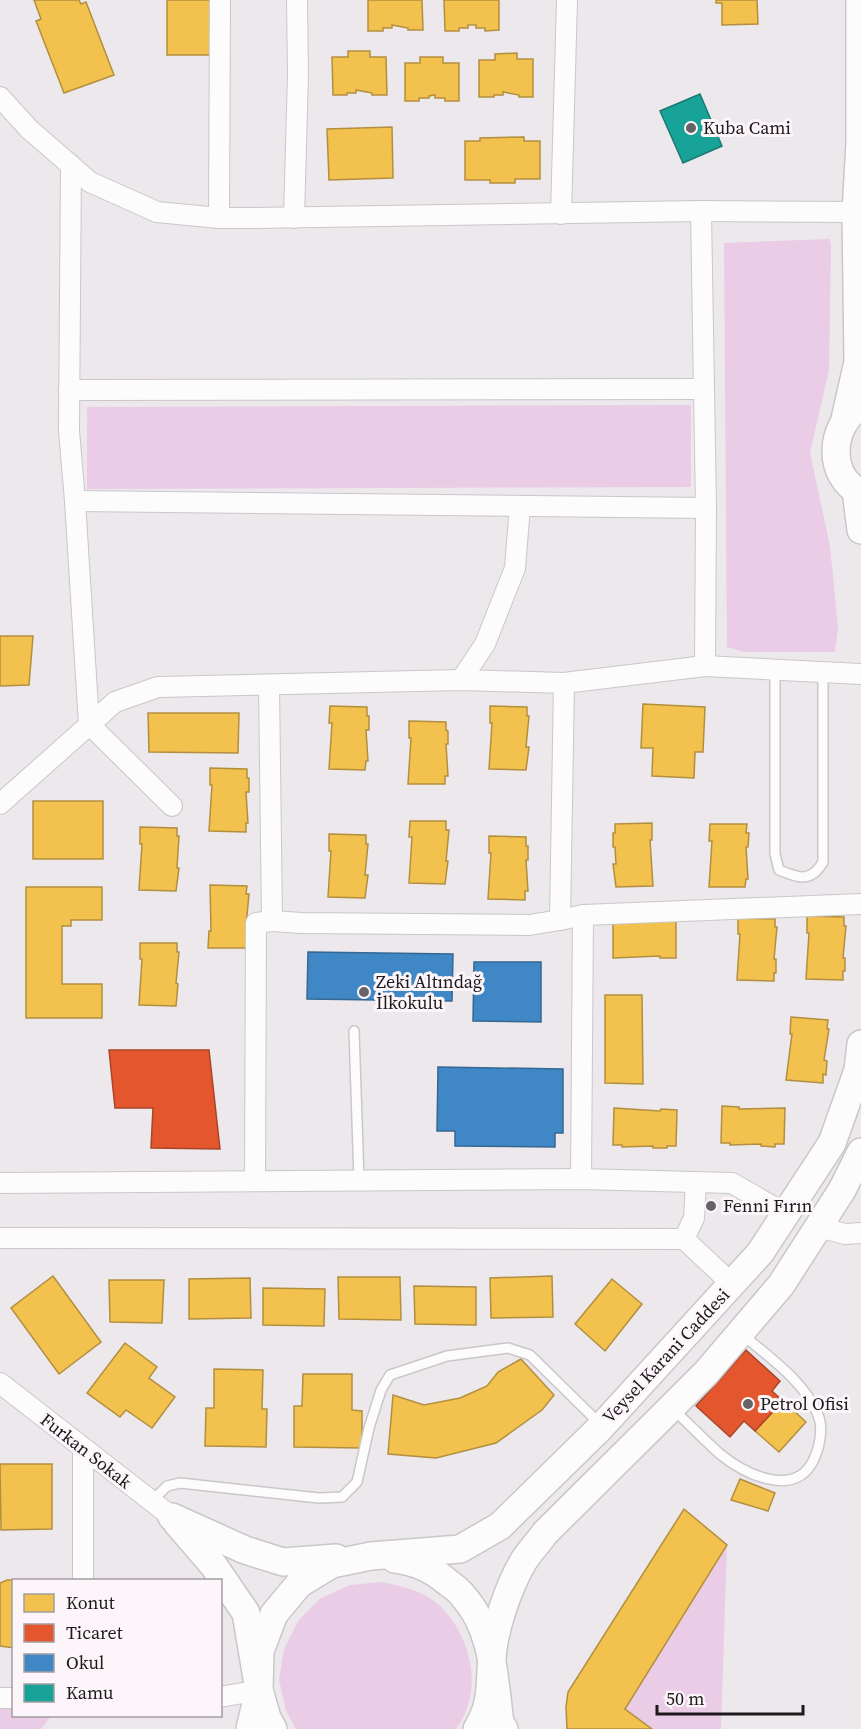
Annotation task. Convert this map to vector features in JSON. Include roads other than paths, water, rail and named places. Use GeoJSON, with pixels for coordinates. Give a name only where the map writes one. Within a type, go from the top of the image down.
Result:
{"type":"FeatureCollection","features":[{"type":"Feature","properties":{"kind":"main road"},"geometry":{"type":"LineString","coordinates":[[860,0],[860,143],[856,212],[858,362],[853,413],[837,434],[835,449],[837,465],[845,479],[859,491],[861,530]]}},
{"type":"Feature","properties":{"kind":"main road","name":"Veysel Karani Caddesi"},"geometry":{"type":"LineString","coordinates":[[250,1729],[259,1690],[260,1651],[274,1614],[299,1584],[332,1564],[371,1556],[460,1549],[500,1526],[602,1426],[760,1253],[832,1143],[858,1070],[861,1044]]}},
{"type":"Feature","properties":{"kind":"main road","name":"Veysel Karani Caddesi"},"geometry":{"type":"LineString","coordinates":[[477,1729],[492,1689],[492,1657],[502,1611],[523,1562],[545,1533],[706,1373],[781,1285],[842,1190],[861,1152]]}},
{"type":"Feature","properties":{"kind":"main road"},"geometry":{"type":"LineString","coordinates":[[162,1509],[245,1550],[283,1562],[371,1556]]}},
{"type":"Feature","properties":{"kind":"main road"},"geometry":{"type":"LineString","coordinates":[[162,1509],[214,1566],[246,1613],[259,1690],[267,1718],[273,1729]]}},
{"type":"Feature","properties":{"kind":"main road","name":"Veysel Karani Caddesi"},"geometry":{"type":"LineString","coordinates":[[371,1556],[405,1560],[437,1573],[463,1595],[482,1624],[492,1657]]}},
{"type":"Feature","properties":{"kind":"main road"},"geometry":{"type":"LineString","coordinates":[[492,1657],[500,1723],[504,1729]]}},
{"type":"Feature","properties":{"kind":"street"},"geometry":{"type":"LineString","coordinates":[[219,218],[220,0]]}},
{"type":"Feature","properties":{"kind":"street"},"geometry":{"type":"LineString","coordinates":[[294,218],[298,74],[297,0]]}},
{"type":"Feature","properties":{"kind":"street"},"geometry":{"type":"LineString","coordinates":[[561,214],[567,0]]}},
{"type":"Feature","properties":{"kind":"street"},"geometry":{"type":"LineString","coordinates":[[0,97],[28,129],[90,182],[158,212],[219,218],[294,218],[701,211],[856,212]]}},
{"type":"Feature","properties":{"kind":"street"},"geometry":{"type":"LineString","coordinates":[[71,165],[69,431],[89,724],[172,806]]}},
{"type":"Feature","properties":{"kind":"street"},"geometry":{"type":"LineString","coordinates":[[701,211],[706,508],[705,666]]}},
{"type":"Feature","properties":{"kind":"street"},"geometry":{"type":"LineString","coordinates":[[69,390],[704,389]]}},
{"type":"Feature","properties":{"kind":"street"},"geometry":{"type":"LineString","coordinates":[[75,501],[706,508]]}},
{"type":"Feature","properties":{"kind":"street"},"geometry":{"type":"LineString","coordinates":[[461,680],[485,644],[515,568],[520,506]]}},
{"type":"Feature","properties":{"kind":"street"},"geometry":{"type":"LineString","coordinates":[[0,804],[115,702],[158,687],[461,680],[564,683],[705,666],[861,674]]}},
{"type":"Feature","properties":{"kind":"street"},"geometry":{"type":"LineString","coordinates":[[560,920],[564,683]]}},
{"type":"Feature","properties":{"kind":"street"},"geometry":{"type":"LineString","coordinates":[[269,685],[272,921]]}},
{"type":"Feature","properties":{"kind":"street"},"geometry":{"type":"LineString","coordinates":[[255,1180],[256,923],[272,921],[529,925],[584,915],[758,910],[861,904]]}},
{"type":"Feature","properties":{"kind":"street"},"geometry":{"type":"LineString","coordinates":[[581,1179],[584,915]]}},
{"type":"Feature","properties":{"kind":"street"},"geometry":{"type":"LineString","coordinates":[[0,1183],[581,1179],[732,1183],[786,1214]]}},
{"type":"Feature","properties":{"kind":"street"},"geometry":{"type":"LineString","coordinates":[[684,1239],[694,1218],[696,1182]]}},
{"type":"Feature","properties":{"kind":"street"},"geometry":{"type":"LineString","coordinates":[[819,1227],[845,1234],[861,1233]]}},
{"type":"Feature","properties":{"kind":"street"},"geometry":{"type":"LineString","coordinates":[[0,1238],[684,1239],[732,1284]]}},
{"type":"Feature","properties":{"kind":"street","name":"Furkan Sokak"},"geometry":{"type":"LineString","coordinates":[[0,1383],[162,1509]]}},
{"type":"Feature","properties":{"kind":"street"},"geometry":{"type":"LineString","coordinates":[[83,1449],[83,1579]]}},
{"type":"Feature","properties":{"kind":"street"},"geometry":{"type":"LineString","coordinates":[[222,1697],[259,1690]]}},
{"type":"Feature","properties":{"kind":"lane"},"geometry":{"type":"LineString","coordinates":[[776,670],[775,854],[779,870],[795,877],[811,877],[817,873],[823,862],[824,672]]}},
{"type":"Feature","properties":{"kind":"lane"},"geometry":{"type":"LineString","coordinates":[[354,1031],[359,1180]]}},
{"type":"Feature","properties":{"kind":"lane"},"geometry":{"type":"LineString","coordinates":[[672,1407],[721,1455],[762,1478],[781,1481],[796,1479],[808,1470],[818,1453],[819,1416],[797,1382],[741,1333]]}},
{"type":"Feature","properties":{"kind":"lane"},"geometry":{"type":"LineString","coordinates":[[162,1509],[167,1486],[180,1483],[319,1498],[342,1497],[357,1482],[369,1428],[381,1390],[390,1375],[447,1356],[508,1348],[530,1355],[602,1426]]}},
{"type":"Feature","properties":{"kind":"place","name":"Kuba Cami"},"geometry":{"type":"Point","coordinates":[691,128]}},
{"type":"Feature","properties":{"kind":"place","name":"Zeki Altındağ İlkokulu"},"geometry":{"type":"Point","coordinates":[364,992]}},
{"type":"Feature","properties":{"kind":"place","name":"Fenni Fırın"},"geometry":{"type":"Point","coordinates":[711,1206]}},
{"type":"Feature","properties":{"kind":"place","name":"Petrol Ofisi"},"geometry":{"type":"Point","coordinates":[748,1404]}}]}
